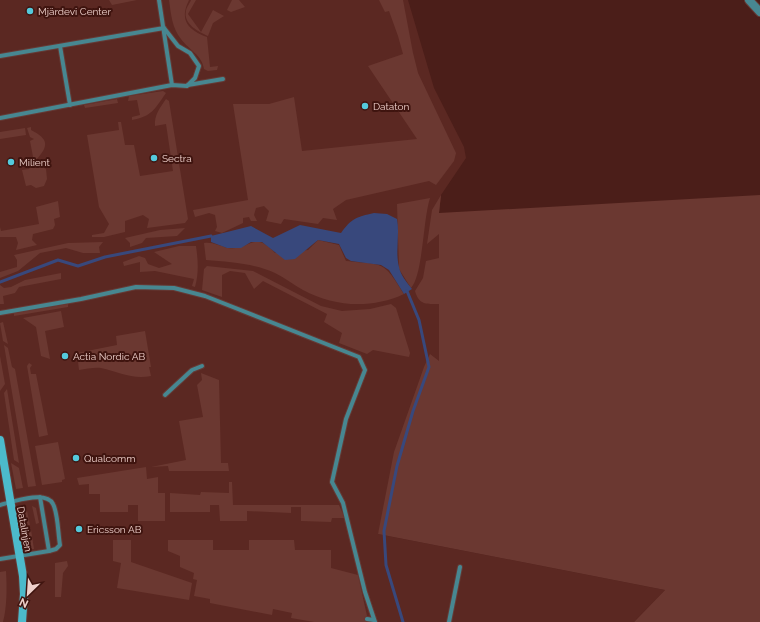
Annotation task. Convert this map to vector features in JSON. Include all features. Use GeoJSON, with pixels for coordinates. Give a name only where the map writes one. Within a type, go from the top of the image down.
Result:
{"type":"FeatureCollection","features":[{"type":"Feature","properties":{"kind":"street"},"geometry":{"type":"LineString","coordinates":[[749,0],[760,12]]}},
{"type":"Feature","properties":{"kind":"street","name":"Datalinjen"},"geometry":{"type":"LineString","coordinates":[[0,440],[20,556],[24,594],[22,622]]}},
{"type":"Feature","properties":{"kind":"lane"},"geometry":{"type":"LineString","coordinates":[[159,0],[172,85]]}},
{"type":"Feature","properties":{"kind":"lane"},"geometry":{"type":"LineString","coordinates":[[0,56],[164,28]]}},
{"type":"Feature","properties":{"kind":"lane"},"geometry":{"type":"LineString","coordinates":[[164,28],[178,46],[190,53],[199,66],[194,78],[187,86]]}},
{"type":"Feature","properties":{"kind":"lane"},"geometry":{"type":"LineString","coordinates":[[60,46],[70,105]]}},
{"type":"Feature","properties":{"kind":"lane"},"geometry":{"type":"LineString","coordinates":[[0,118],[172,85],[187,86],[223,79]]}},
{"type":"Feature","properties":{"kind":"lane"},"geometry":{"type":"LineString","coordinates":[[0,313],[82,299],[136,287],[174,288],[212,299],[359,357],[365,370],[346,419],[332,482],[343,504],[375,621],[367,619]]}},
{"type":"Feature","properties":{"kind":"lane"},"geometry":{"type":"LineString","coordinates":[[164,395],[192,370],[202,366]]}},
{"type":"Feature","properties":{"kind":"lane"},"geometry":{"type":"LineString","coordinates":[[40,497],[50,551]]}},
{"type":"Feature","properties":{"kind":"lane"},"geometry":{"type":"LineString","coordinates":[[0,505],[40,497],[48,499],[53,504],[60,545],[56,550],[0,559]]}},
{"type":"Feature","properties":{"kind":"lane"},"geometry":{"type":"LineString","coordinates":[[450,622],[460,567]]}},
{"type":"Feature","properties":{"kind":"shaded area"},"geometry":{"type":"Polygon","coordinates":[[[0,0],[408,0],[434,88],[464,147],[466,158],[441,195],[439,213],[439,362],[378,534],[665,590],[634,622],[0,622],[0,0]]]}},
{"type":"Feature","properties":{"kind":"shaded area"},"geometry":{"type":"Polygon","coordinates":[[[109,0],[137,0],[112,5],[109,0]]]}},
{"type":"Feature","properties":{"kind":"shaded area"},"geometry":{"type":"Polygon","coordinates":[[[169,0],[189,0],[186,7],[185,19],[190,27],[207,37],[210,67],[218,66],[217,70],[208,71],[204,69],[198,56],[178,35],[172,21],[169,0]]]}},
{"type":"Feature","properties":{"kind":"shaded area"},"geometry":{"type":"Polygon","coordinates":[[[191,0],[196,0],[188,14],[201,32],[213,10],[224,16],[213,23],[208,36],[192,27],[187,20],[186,10],[191,0]]]}},
{"type":"Feature","properties":{"kind":"shaded area"},"geometry":{"type":"Polygon","coordinates":[[[232,0],[239,0],[245,7],[231,12],[227,10],[232,0]]]}},
{"type":"Feature","properties":{"kind":"shaded area"},"geometry":{"type":"Polygon","coordinates":[[[379,0],[403,0],[418,73],[456,153],[454,161],[436,185],[429,181],[346,200],[333,209],[337,220],[323,218],[318,224],[284,219],[281,224],[266,221],[269,211],[264,206],[256,208],[254,215],[257,221],[251,221],[249,217],[243,218],[243,223],[222,233],[215,231],[217,227],[215,215],[209,213],[195,217],[193,210],[248,200],[233,104],[269,104],[294,97],[302,151],[417,139],[368,66],[403,54],[389,11],[385,12],[379,0]]]}},
{"type":"Feature","properties":{"kind":"shaded area"},"geometry":{"type":"Polygon","coordinates":[[[163,91],[166,93],[152,111],[144,116],[132,120],[132,117],[140,115],[137,100],[128,101],[129,96],[163,91]]]}},
{"type":"Feature","properties":{"kind":"shaded area"},"geometry":{"type":"Polygon","coordinates":[[[117,99],[118,103],[85,108],[84,105],[117,99]]]}},
{"type":"Feature","properties":{"kind":"shaded area"},"geometry":{"type":"Polygon","coordinates":[[[166,99],[169,101],[188,219],[185,223],[147,228],[149,219],[143,215],[125,221],[125,232],[104,237],[92,237],[92,235],[104,233],[109,224],[99,207],[87,135],[119,130],[118,122],[121,122],[125,145],[134,145],[140,176],[173,171],[166,124],[155,126],[156,115],[166,99]]]}},
{"type":"Feature","properties":{"kind":"shaded area"},"geometry":{"type":"Polygon","coordinates":[[[31,127],[31,130],[37,133],[45,143],[43,151],[36,160],[37,164],[46,169],[47,179],[44,186],[36,188],[31,185],[26,186],[22,170],[29,169],[34,162],[30,141],[34,139],[30,137],[27,128],[31,127]]]}},
{"type":"Feature","properties":{"kind":"shaded area"},"geometry":{"type":"Polygon","coordinates":[[[25,128],[26,135],[0,139],[0,132],[25,128]]]}},
{"type":"Feature","properties":{"kind":"shaded area"},"geometry":{"type":"Polygon","coordinates":[[[441,195],[439,213],[760,195],[760,622],[634,622],[665,590],[378,534],[394,452],[430,354],[439,361],[439,304],[424,303],[419,299],[415,291],[423,278],[426,261],[439,258],[439,234],[427,244],[432,210],[441,195]]]}},
{"type":"Feature","properties":{"kind":"shaded area"},"geometry":{"type":"Polygon","coordinates":[[[430,198],[418,271],[411,288],[399,269],[397,204],[430,198]]]}},
{"type":"Feature","properties":{"kind":"shaded area"},"geometry":{"type":"Polygon","coordinates":[[[58,201],[60,217],[54,219],[55,225],[53,229],[33,234],[32,240],[37,245],[16,250],[18,243],[16,237],[0,237],[0,227],[1,231],[39,224],[36,207],[58,201]]]}},
{"type":"Feature","properties":{"kind":"shaded area"},"geometry":{"type":"Polygon","coordinates":[[[185,228],[177,236],[146,238],[142,243],[130,247],[130,243],[125,238],[160,230],[185,228]]]}},
{"type":"Feature","properties":{"kind":"shaded area"},"geometry":{"type":"Polygon","coordinates":[[[318,240],[339,245],[346,261],[376,264],[381,266],[391,275],[404,294],[392,299],[366,304],[340,303],[327,300],[303,290],[279,275],[258,267],[206,260],[204,243],[235,248],[257,242],[268,246],[275,253],[308,250],[318,240]]]}},
{"type":"Feature","properties":{"kind":"shaded area"},"geometry":{"type":"Polygon","coordinates":[[[103,242],[99,247],[100,253],[83,253],[66,248],[40,253],[18,271],[0,278],[0,272],[17,267],[17,260],[14,255],[68,243],[103,242]]]}},
{"type":"Feature","properties":{"kind":"shaded area"},"geometry":{"type":"Polygon","coordinates":[[[179,246],[196,246],[198,266],[195,287],[192,286],[194,279],[155,271],[140,272],[140,262],[124,266],[123,262],[139,256],[145,258],[148,264],[159,268],[172,264],[154,252],[179,246]]]}},
{"type":"Feature","properties":{"kind":"shaded area"},"geometry":{"type":"Polygon","coordinates":[[[207,266],[253,271],[321,306],[342,311],[370,309],[391,304],[396,308],[410,353],[409,357],[373,350],[367,354],[339,343],[342,333],[324,322],[327,314],[263,281],[254,289],[245,273],[230,271],[222,275],[222,297],[202,290],[204,269],[207,266]]]}},
{"type":"Feature","properties":{"kind":"shaded area"},"geometry":{"type":"Polygon","coordinates":[[[61,273],[61,279],[19,287],[15,293],[3,296],[4,304],[0,304],[0,285],[4,288],[11,287],[25,280],[61,273]]]}},
{"type":"Feature","properties":{"kind":"shaded area"},"geometry":{"type":"Polygon","coordinates":[[[68,304],[68,307],[14,316],[14,313],[68,304]]]}},
{"type":"Feature","properties":{"kind":"shaded area"},"geometry":{"type":"Polygon","coordinates":[[[61,311],[64,327],[45,331],[50,359],[41,356],[36,327],[23,318],[61,311]]]}},
{"type":"Feature","properties":{"kind":"shaded area"},"geometry":{"type":"Polygon","coordinates":[[[3,322],[8,344],[3,341],[0,323],[3,322]]]}},
{"type":"Feature","properties":{"kind":"shaded area"},"geometry":{"type":"Polygon","coordinates":[[[145,331],[151,376],[138,377],[99,368],[79,370],[77,353],[117,345],[116,336],[145,331]]]}},
{"type":"Feature","properties":{"kind":"shaded area"},"geometry":{"type":"Polygon","coordinates":[[[4,345],[8,348],[12,367],[15,369],[36,486],[28,487],[4,345]]]}},
{"type":"Feature","properties":{"kind":"shaded area"},"geometry":{"type":"Polygon","coordinates":[[[0,356],[5,384],[0,391],[0,356]]]}},
{"type":"Feature","properties":{"kind":"shaded area"},"geometry":{"type":"Polygon","coordinates":[[[29,363],[32,365],[30,368],[31,374],[36,374],[48,435],[39,437],[27,366],[29,363]]]}},
{"type":"Feature","properties":{"kind":"shaded area"},"geometry":{"type":"Polygon","coordinates":[[[201,373],[219,380],[221,463],[228,463],[229,471],[169,471],[168,466],[151,467],[186,460],[179,421],[203,417],[197,385],[202,380],[201,373]]]}},
{"type":"Feature","properties":{"kind":"shaded area"},"geometry":{"type":"Polygon","coordinates":[[[7,389],[19,463],[14,460],[4,393],[7,389]]]}},
{"type":"Feature","properties":{"kind":"shaded area"},"geometry":{"type":"Polygon","coordinates":[[[58,442],[65,479],[62,480],[62,482],[42,485],[35,446],[58,442]]]}},
{"type":"Feature","properties":{"kind":"shaded area"},"geometry":{"type":"Polygon","coordinates":[[[11,463],[19,468],[23,488],[16,489],[11,463]]]}},
{"type":"Feature","properties":{"kind":"shaded area"},"geometry":{"type":"Polygon","coordinates":[[[146,467],[147,479],[158,477],[158,493],[165,493],[165,521],[138,521],[138,505],[128,505],[128,512],[100,512],[100,494],[89,494],[89,484],[79,485],[77,478],[146,467]]]}},
{"type":"Feature","properties":{"kind":"shaded area"},"geometry":{"type":"Polygon","coordinates":[[[229,482],[232,482],[233,505],[339,505],[345,518],[332,518],[331,522],[301,521],[301,507],[291,507],[291,513],[247,511],[247,521],[220,521],[219,505],[210,505],[210,512],[170,512],[170,493],[200,495],[201,492],[229,493],[229,482]]]}},
{"type":"Feature","properties":{"kind":"shaded area"},"geometry":{"type":"Polygon","coordinates":[[[26,506],[30,525],[23,526],[20,512],[21,508],[26,506]]]}},
{"type":"Feature","properties":{"kind":"shaded area"},"geometry":{"type":"Polygon","coordinates":[[[32,506],[36,508],[39,523],[36,524],[32,506]]]}},
{"type":"Feature","properties":{"kind":"shaded area"},"geometry":{"type":"Polygon","coordinates":[[[31,530],[34,549],[31,549],[26,545],[24,531],[31,530]]]}},
{"type":"Feature","properties":{"kind":"shaded area"},"geometry":{"type":"Polygon","coordinates":[[[113,540],[131,540],[131,562],[192,583],[189,600],[117,588],[121,563],[113,561],[113,540]]]}},
{"type":"Feature","properties":{"kind":"shaded area"},"geometry":{"type":"Polygon","coordinates":[[[168,540],[213,540],[213,550],[249,550],[249,540],[294,540],[295,550],[331,550],[331,568],[358,575],[367,616],[366,622],[314,622],[291,618],[292,613],[273,609],[272,615],[210,603],[210,599],[194,596],[197,580],[193,579],[194,573],[180,567],[180,556],[168,551],[168,540]]]}},
{"type":"Feature","properties":{"kind":"shaded area"},"geometry":{"type":"Polygon","coordinates":[[[67,561],[68,566],[63,573],[61,597],[55,597],[55,563],[67,561]]]}},
{"type":"Feature","properties":{"kind":"shaded area"},"geometry":{"type":"Polygon","coordinates":[[[6,571],[7,590],[5,610],[3,622],[0,622],[0,572],[6,571]]]}},
{"type":"Feature","properties":{"kind":"water"},"geometry":{"type":"Polygon","coordinates":[[[374,213],[387,214],[397,219],[397,255],[399,267],[402,275],[412,289],[404,294],[389,270],[381,265],[351,261],[346,258],[339,244],[318,240],[295,259],[285,260],[262,242],[251,242],[241,248],[227,248],[211,242],[211,236],[251,226],[273,238],[300,225],[341,233],[348,224],[355,219],[374,213]]]}},
{"type":"Feature","properties":{"kind":"waterway"},"geometry":{"type":"LineString","coordinates":[[0,282],[58,260],[78,266],[105,257],[211,236]]}},
{"type":"Feature","properties":{"kind":"waterway"},"geometry":{"type":"LineString","coordinates":[[403,622],[386,565],[384,531],[397,466],[413,411],[429,367],[419,320],[407,291]]}},
{"type":"Feature","properties":{"kind":"place","name":"Mjärdevi Center"},"geometry":{"type":"Point","coordinates":[30,11]}},
{"type":"Feature","properties":{"kind":"place","name":"Dataton"},"geometry":{"type":"Point","coordinates":[365,106]}},
{"type":"Feature","properties":{"kind":"place","name":"Sectra"},"geometry":{"type":"Point","coordinates":[154,158]}},
{"type":"Feature","properties":{"kind":"place","name":"Milient"},"geometry":{"type":"Point","coordinates":[11,162]}},
{"type":"Feature","properties":{"kind":"place","name":"Actia Nordic AB"},"geometry":{"type":"Point","coordinates":[65,356]}},
{"type":"Feature","properties":{"kind":"place","name":"Qualcomm"},"geometry":{"type":"Point","coordinates":[76,458]}},
{"type":"Feature","properties":{"kind":"place","name":"Ericsson AB"},"geometry":{"type":"Point","coordinates":[79,529]}}]}
